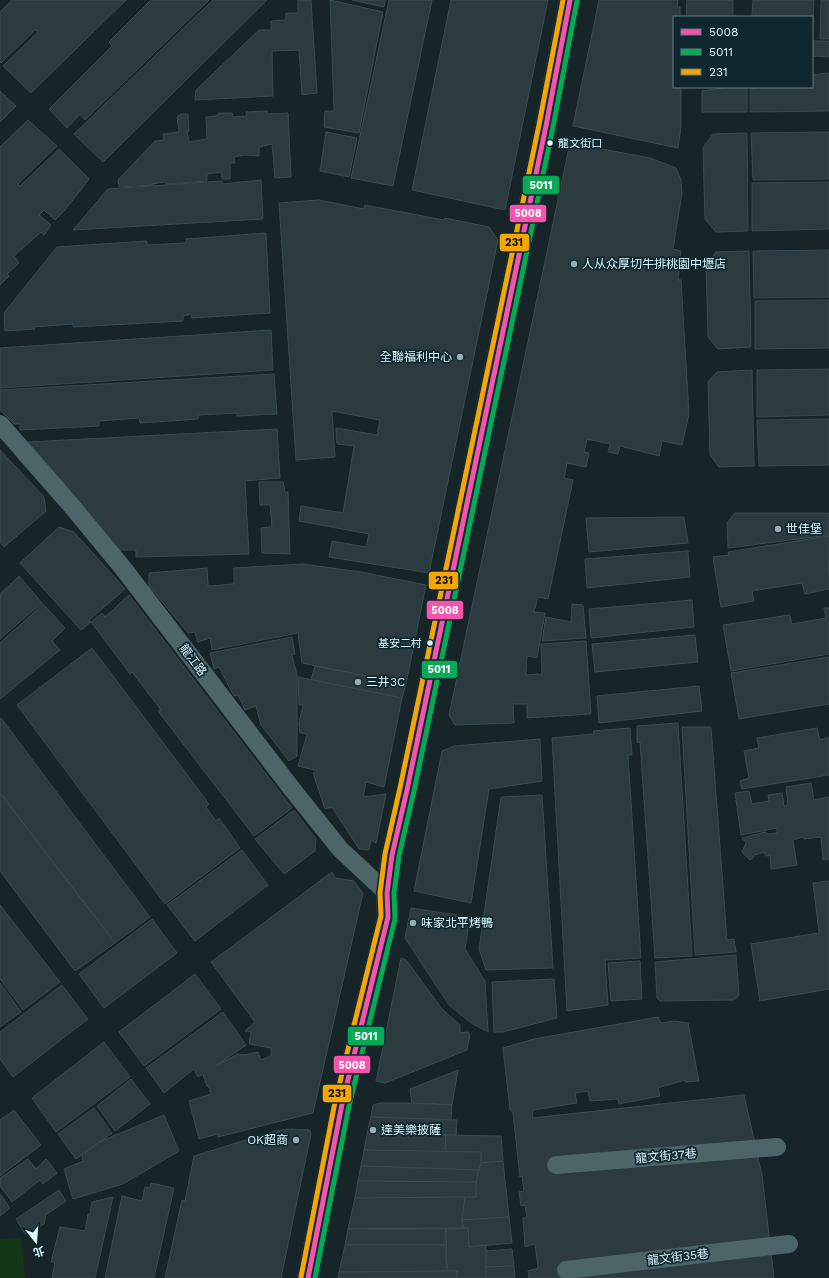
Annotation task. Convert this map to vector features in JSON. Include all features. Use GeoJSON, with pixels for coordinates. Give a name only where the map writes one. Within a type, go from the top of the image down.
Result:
{"type":"FeatureCollection","features":[{"type":"Feature","properties":{"kind":"street"},"geometry":{"type":"LineString","coordinates":[[308,1278],[342,1104],[388,917],[387,893],[392,855],[408,790],[526,224],[570,0]]}},
{"type":"Feature","properties":{"kind":"street","name":"龍江路"},"geometry":{"type":"LineString","coordinates":[[0,424],[70,504],[123,568],[292,789],[340,849],[387,893]]}},
{"type":"Feature","properties":{"kind":"street","name":"龍文街37巷"},"geometry":{"type":"LineString","coordinates":[[556,1165],[777,1146]]}},
{"type":"Feature","properties":{"kind":"street","name":"龍文街35巷"},"geometry":{"type":"LineString","coordinates":[[566,1270],[789,1244]]}},
{"type":"Feature","properties":{"kind":"green space"},"geometry":{"type":"Polygon","coordinates":[[[21,1238],[25,1278],[0,1278],[0,1239],[21,1238]]]}},
{"type":"Feature","properties":{"kind":"building"},"geometry":{"type":"Polygon","coordinates":[[[12,0],[126,0],[31,93],[3,66],[38,32],[35,30],[1,63],[0,62],[0,12],[12,0]]]}},
{"type":"Feature","properties":{"kind":"building"},"geometry":{"type":"Polygon","coordinates":[[[151,0],[209,0],[85,120],[80,114],[67,128],[49,109],[112,46],[109,42],[151,0]]]}},
{"type":"Feature","properties":{"kind":"building"},"geometry":{"type":"Polygon","coordinates":[[[213,0],[267,0],[103,162],[74,134],[213,0]]]}},
{"type":"Feature","properties":{"kind":"building"},"geometry":{"type":"Polygon","coordinates":[[[298,0],[311,0],[317,93],[302,95],[299,50],[272,51],[273,96],[195,100],[196,90],[259,30],[271,30],[271,21],[286,20],[286,13],[298,13],[298,0]]]}},
{"type":"Feature","properties":{"kind":"building"},"geometry":{"type":"Polygon","coordinates":[[[330,0],[383,12],[359,133],[324,127],[325,111],[334,111],[330,0]]]}},
{"type":"Feature","properties":{"kind":"building"},"geometry":{"type":"Polygon","coordinates":[[[352,0],[385,0],[384,7],[352,0]]]}},
{"type":"Feature","properties":{"kind":"building"},"geometry":{"type":"Polygon","coordinates":[[[389,0],[432,0],[393,186],[351,178],[389,0]]]}},
{"type":"Feature","properties":{"kind":"building"},"geometry":{"type":"Polygon","coordinates":[[[451,0],[548,0],[505,210],[412,190],[451,0]]]}},
{"type":"Feature","properties":{"kind":"building"},"geometry":{"type":"Polygon","coordinates":[[[599,0],[678,0],[677,7],[680,7],[680,16],[673,16],[673,88],[681,88],[681,127],[678,148],[573,126],[599,0]]]}},
{"type":"Feature","properties":{"kind":"building"},"geometry":{"type":"Polygon","coordinates":[[[687,0],[733,0],[733,16],[686,16],[687,0]]]}},
{"type":"Feature","properties":{"kind":"building"},"geometry":{"type":"Polygon","coordinates":[[[753,0],[814,0],[813,20],[813,16],[752,16],[753,0]]]}},
{"type":"Feature","properties":{"kind":"building"},"geometry":{"type":"Polygon","coordinates":[[[821,0],[829,0],[829,39],[820,39],[821,0]]]}},
{"type":"Feature","properties":{"kind":"building"},"geometry":{"type":"Polygon","coordinates":[[[813,41],[829,41],[829,57],[813,56],[813,41]]]}},
{"type":"Feature","properties":{"kind":"building"},"geometry":{"type":"Polygon","coordinates":[[[829,73],[829,111],[750,112],[750,89],[813,88],[813,75],[829,73]]]}},
{"type":"Feature","properties":{"kind":"building"},"geometry":{"type":"Polygon","coordinates":[[[724,88],[747,88],[747,112],[702,112],[702,91],[724,88]]]}},
{"type":"Feature","properties":{"kind":"building"},"geometry":{"type":"Polygon","coordinates":[[[0,91],[16,106],[0,122],[0,91]]]}},
{"type":"Feature","properties":{"kind":"building"},"geometry":{"type":"Polygon","coordinates":[[[267,111],[267,114],[288,113],[291,177],[275,178],[272,144],[259,147],[259,156],[244,155],[234,157],[235,163],[230,163],[230,179],[222,179],[221,172],[207,174],[207,181],[166,184],[165,182],[152,185],[119,187],[118,180],[155,141],[164,140],[163,134],[179,132],[177,117],[181,114],[188,114],[189,131],[187,131],[189,142],[207,139],[206,117],[216,116],[219,113],[232,113],[233,117],[247,116],[246,112],[267,111]]]}},
{"type":"Feature","properties":{"kind":"building"},"geometry":{"type":"Polygon","coordinates":[[[28,120],[57,146],[18,184],[20,186],[59,149],[89,179],[65,210],[55,220],[44,210],[39,215],[51,225],[44,235],[41,232],[14,256],[19,263],[7,274],[9,276],[0,285],[0,147],[28,120]]]}},
{"type":"Feature","properties":{"kind":"building"},"geometry":{"type":"Polygon","coordinates":[[[326,132],[357,138],[349,177],[320,171],[326,132]]]}},
{"type":"Feature","properties":{"kind":"building"},"geometry":{"type":"Polygon","coordinates":[[[829,132],[829,179],[753,180],[751,133],[829,132]]]}},
{"type":"Feature","properties":{"kind":"building"},"geometry":{"type":"Polygon","coordinates":[[[747,133],[748,231],[716,232],[705,219],[703,148],[713,134],[747,133]]]}},
{"type":"Feature","properties":{"kind":"building"},"geometry":{"type":"Polygon","coordinates":[[[570,143],[650,158],[676,168],[681,180],[682,193],[673,249],[681,251],[678,280],[681,280],[689,414],[682,445],[662,441],[659,456],[620,446],[618,454],[608,452],[610,444],[587,439],[584,452],[589,453],[586,467],[567,463],[564,478],[573,480],[548,599],[538,597],[534,612],[545,613],[537,658],[527,656],[526,675],[542,674],[541,644],[586,641],[591,714],[527,718],[527,704],[513,704],[514,723],[455,725],[449,715],[570,143]]]}},
{"type":"Feature","properties":{"kind":"building"},"geometry":{"type":"Polygon","coordinates":[[[261,180],[263,219],[73,230],[108,189],[222,181],[222,184],[261,180]]]}},
{"type":"Feature","properties":{"kind":"building"},"geometry":{"type":"Polygon","coordinates":[[[829,182],[829,229],[752,231],[752,183],[829,182]]]}},
{"type":"Feature","properties":{"kind":"building"},"geometry":{"type":"Polygon","coordinates":[[[319,200],[364,209],[365,205],[489,227],[498,240],[429,573],[329,557],[332,541],[366,547],[369,534],[299,521],[301,506],[343,513],[354,446],[337,444],[336,428],[377,435],[380,420],[332,411],[335,457],[296,460],[279,203],[319,200]]]}},
{"type":"Feature","properties":{"kind":"building"},"geometry":{"type":"Polygon","coordinates":[[[266,233],[270,313],[192,318],[191,314],[183,316],[183,321],[73,327],[73,324],[5,331],[4,313],[57,247],[147,241],[147,245],[186,243],[186,239],[266,233]]]}},
{"type":"Feature","properties":{"kind":"building"},"geometry":{"type":"Polygon","coordinates":[[[829,250],[829,297],[754,298],[753,251],[829,250]]]}},
{"type":"Feature","properties":{"kind":"building"},"geometry":{"type":"Polygon","coordinates":[[[749,251],[751,347],[718,349],[708,337],[706,265],[716,252],[749,251]]]}},
{"type":"Feature","properties":{"kind":"building"},"geometry":{"type":"Polygon","coordinates":[[[829,300],[829,348],[755,349],[755,301],[829,300]]]}},
{"type":"Feature","properties":{"kind":"building"},"geometry":{"type":"Polygon","coordinates":[[[271,330],[273,370],[0,388],[0,348],[271,330]]]}},
{"type":"Feature","properties":{"kind":"building"},"geometry":{"type":"Polygon","coordinates":[[[829,369],[829,415],[757,417],[757,370],[829,369]]]}},
{"type":"Feature","properties":{"kind":"building"},"geometry":{"type":"Polygon","coordinates":[[[752,370],[754,466],[719,467],[710,455],[708,382],[717,372],[752,370]]]}},
{"type":"Feature","properties":{"kind":"building"},"geometry":{"type":"Polygon","coordinates":[[[274,374],[277,414],[237,416],[237,413],[198,415],[198,419],[140,423],[139,418],[99,421],[99,426],[20,430],[20,424],[14,424],[0,410],[0,390],[274,374]]]}},
{"type":"Feature","properties":{"kind":"building"},"geometry":{"type":"Polygon","coordinates":[[[829,419],[829,465],[759,466],[757,420],[829,419]]]}},
{"type":"Feature","properties":{"kind":"building"},"geometry":{"type":"Polygon","coordinates":[[[277,429],[280,478],[245,481],[249,554],[136,557],[136,550],[118,550],[28,442],[277,429]]]}},
{"type":"Feature","properties":{"kind":"building"},"geometry":{"type":"Polygon","coordinates":[[[0,450],[44,497],[46,511],[4,547],[0,542],[0,450]]]}},
{"type":"Feature","properties":{"kind":"building"},"geometry":{"type":"Polygon","coordinates":[[[259,482],[283,482],[285,492],[288,492],[290,554],[262,553],[261,528],[272,527],[270,505],[260,505],[259,482]]]}},
{"type":"Feature","properties":{"kind":"building","name":"世佳堡"},"geometry":{"type":"Polygon","coordinates":[[[735,513],[829,513],[829,535],[728,548],[727,523],[735,513]]]}},
{"type":"Feature","properties":{"kind":"building"},"geometry":{"type":"Polygon","coordinates":[[[684,517],[688,543],[589,552],[586,518],[684,517]]]}},
{"type":"Feature","properties":{"kind":"building"},"geometry":{"type":"Polygon","coordinates":[[[59,527],[74,532],[125,589],[89,620],[91,622],[81,630],[20,563],[59,527]]]}},
{"type":"Feature","properties":{"kind":"building"},"geometry":{"type":"Polygon","coordinates":[[[828,536],[829,589],[805,594],[802,583],[752,591],[754,601],[721,607],[713,557],[729,555],[728,552],[828,536]]]}},
{"type":"Feature","properties":{"kind":"building"},"geometry":{"type":"Polygon","coordinates":[[[688,551],[690,577],[587,588],[585,559],[688,551]]]}},
{"type":"Feature","properties":{"kind":"building"},"geometry":{"type":"Polygon","coordinates":[[[303,564],[361,572],[426,585],[406,684],[302,663],[298,633],[212,650],[210,638],[198,642],[195,632],[188,633],[149,586],[149,573],[207,568],[208,586],[234,584],[234,568],[303,564]]]}},
{"type":"Feature","properties":{"kind":"building"},"geometry":{"type":"Polygon","coordinates":[[[19,576],[42,603],[0,639],[0,594],[19,576]]]}},
{"type":"Feature","properties":{"kind":"building"},"geometry":{"type":"Polygon","coordinates":[[[129,595],[292,808],[254,836],[158,711],[161,710],[132,672],[130,674],[91,622],[102,613],[105,617],[129,595]]]}},
{"type":"Feature","properties":{"kind":"building"},"geometry":{"type":"Polygon","coordinates":[[[692,600],[694,627],[591,638],[589,609],[692,600]]]}},
{"type":"Feature","properties":{"kind":"building"},"geometry":{"type":"Polygon","coordinates":[[[43,604],[65,628],[52,641],[60,650],[0,699],[0,643],[43,604]]]}},
{"type":"Feature","properties":{"kind":"building"},"geometry":{"type":"Polygon","coordinates":[[[572,604],[583,605],[586,638],[542,641],[546,617],[571,622],[572,604]]]}},
{"type":"Feature","properties":{"kind":"building"},"geometry":{"type":"Polygon","coordinates":[[[824,608],[829,608],[829,654],[731,671],[723,625],[790,615],[792,624],[826,618],[824,608]]]}},
{"type":"Feature","properties":{"kind":"building"},"geometry":{"type":"Polygon","coordinates":[[[695,635],[698,662],[595,672],[592,644],[695,635]]]}},
{"type":"Feature","properties":{"kind":"building"},"geometry":{"type":"Polygon","coordinates":[[[292,637],[295,654],[292,655],[297,675],[297,756],[289,761],[261,725],[256,706],[245,710],[238,695],[234,696],[219,667],[214,669],[210,653],[292,637]]]}},
{"type":"Feature","properties":{"kind":"building"},"geometry":{"type":"Polygon","coordinates":[[[92,648],[209,804],[206,807],[216,821],[219,818],[240,848],[165,904],[17,705],[92,648]]]}},
{"type":"Feature","properties":{"kind":"building"},"geometry":{"type":"Polygon","coordinates":[[[829,657],[829,704],[739,719],[731,673],[829,657]]]}},
{"type":"Feature","properties":{"kind":"building","name":"三井3C"},"geometry":{"type":"Polygon","coordinates":[[[315,666],[406,684],[402,698],[311,680],[315,666]]]}},
{"type":"Feature","properties":{"kind":"building"},"geometry":{"type":"Polygon","coordinates":[[[298,677],[402,698],[384,787],[366,782],[363,797],[386,794],[376,843],[371,840],[369,850],[359,849],[332,807],[325,809],[313,773],[318,771],[298,766],[307,734],[300,733],[299,723],[303,705],[299,705],[298,677]]]}},
{"type":"Feature","properties":{"kind":"building"},"geometry":{"type":"Polygon","coordinates":[[[699,686],[702,711],[599,723],[597,696],[699,686]]]}},
{"type":"Feature","properties":{"kind":"building"},"geometry":{"type":"Polygon","coordinates":[[[1,718],[150,917],[115,943],[0,793],[1,718]]]}},
{"type":"Feature","properties":{"kind":"building"},"geometry":{"type":"Polygon","coordinates":[[[678,723],[692,956],[655,958],[640,742],[637,743],[637,726],[678,723]]]}},
{"type":"Feature","properties":{"kind":"building"},"geometry":{"type":"Polygon","coordinates":[[[682,727],[711,727],[727,940],[734,939],[736,952],[695,955],[682,727]]]}},
{"type":"Feature","properties":{"kind":"building"},"geometry":{"type":"Polygon","coordinates":[[[630,728],[632,755],[628,755],[641,958],[605,960],[608,1005],[567,1011],[552,738],[594,734],[593,731],[630,728]]]}},
{"type":"Feature","properties":{"kind":"building"},"geometry":{"type":"Polygon","coordinates":[[[817,728],[820,740],[829,737],[829,775],[742,789],[740,781],[749,778],[744,751],[759,748],[757,738],[817,728]]]}},
{"type":"Feature","properties":{"kind":"building"},"geometry":{"type":"Polygon","coordinates":[[[540,739],[542,781],[489,789],[471,903],[414,891],[442,751],[454,746],[540,739]]]}},
{"type":"Feature","properties":{"kind":"building"},"geometry":{"type":"Polygon","coordinates":[[[811,783],[814,800],[829,797],[829,859],[823,860],[821,837],[804,839],[803,837],[793,840],[797,865],[771,869],[770,855],[765,856],[765,852],[754,855],[754,857],[750,860],[742,852],[746,843],[742,838],[765,832],[768,834],[777,833],[777,828],[741,835],[735,793],[749,791],[752,804],[769,801],[768,795],[782,793],[784,806],[788,805],[786,787],[811,783]]]}},
{"type":"Feature","properties":{"kind":"building"},"geometry":{"type":"Polygon","coordinates":[[[0,793],[115,943],[75,971],[0,871],[0,793]]]}},
{"type":"Feature","properties":{"kind":"building"},"geometry":{"type":"Polygon","coordinates":[[[542,795],[553,968],[486,970],[479,949],[501,797],[542,795]]]}},
{"type":"Feature","properties":{"kind":"building"},"geometry":{"type":"Polygon","coordinates":[[[294,810],[316,839],[315,851],[284,874],[255,839],[294,810]]]}},
{"type":"Feature","properties":{"kind":"building"},"geometry":{"type":"Polygon","coordinates":[[[242,850],[268,885],[195,941],[167,905],[242,850]]]}},
{"type":"Feature","properties":{"kind":"building"},"geometry":{"type":"Polygon","coordinates":[[[332,872],[335,878],[354,881],[363,893],[313,1113],[218,1137],[218,1134],[199,1139],[189,1101],[211,1094],[203,1074],[198,1077],[194,1069],[164,1093],[146,1068],[223,1012],[246,1045],[217,1065],[238,1054],[244,1055],[258,1052],[261,1060],[271,1056],[271,1048],[249,1044],[251,1032],[245,1031],[255,1022],[211,962],[332,872]]]}},
{"type":"Feature","properties":{"kind":"building"},"geometry":{"type":"Polygon","coordinates":[[[829,881],[829,989],[760,1001],[751,944],[819,933],[813,883],[829,881]]]}},
{"type":"Feature","properties":{"kind":"building"},"geometry":{"type":"Polygon","coordinates":[[[0,905],[60,982],[23,1010],[0,979],[0,905]]]}},
{"type":"Feature","properties":{"kind":"building"},"geometry":{"type":"Polygon","coordinates":[[[411,908],[470,917],[465,949],[485,981],[488,1032],[471,1023],[449,1005],[405,938],[411,908]]]}},
{"type":"Feature","properties":{"kind":"building"},"geometry":{"type":"Polygon","coordinates":[[[152,919],[177,953],[104,1008],[79,974],[152,919]]]}},
{"type":"Feature","properties":{"kind":"building"},"geometry":{"type":"Polygon","coordinates":[[[736,955],[739,995],[734,1000],[660,1001],[657,998],[655,962],[736,955]]]}},
{"type":"Feature","properties":{"kind":"building"},"geometry":{"type":"Polygon","coordinates":[[[401,958],[406,960],[443,1010],[460,1025],[460,1033],[468,1032],[470,1035],[467,1050],[385,1083],[376,1081],[401,958]]]}},
{"type":"Feature","properties":{"kind":"building"},"geometry":{"type":"Polygon","coordinates":[[[640,961],[642,999],[611,1001],[608,963],[640,961]]]}},
{"type":"Feature","properties":{"kind":"building"},"geometry":{"type":"Polygon","coordinates":[[[195,974],[221,1009],[144,1066],[119,1032],[195,974]]]}},
{"type":"Feature","properties":{"kind":"building"},"geometry":{"type":"Polygon","coordinates":[[[554,979],[557,1018],[503,1032],[494,1032],[492,982],[554,979]]]}},
{"type":"Feature","properties":{"kind":"building"},"geometry":{"type":"Polygon","coordinates":[[[0,983],[21,1012],[0,1027],[0,983]]]}},
{"type":"Feature","properties":{"kind":"building"},"geometry":{"type":"Polygon","coordinates":[[[62,985],[88,1019],[13,1077],[0,1059],[0,1032],[62,985]]]}},
{"type":"Feature","properties":{"kind":"building"},"geometry":{"type":"Polygon","coordinates":[[[658,1017],[661,1023],[675,1021],[688,1023],[699,1081],[685,1082],[685,1080],[658,1088],[660,1096],[619,1104],[618,1099],[590,1101],[588,1091],[575,1093],[577,1103],[533,1110],[532,1118],[744,1095],[762,1175],[774,1278],[529,1278],[528,1271],[538,1268],[535,1244],[525,1247],[523,1218],[527,1218],[525,1205],[521,1206],[519,1192],[524,1191],[522,1176],[520,1177],[513,1113],[510,1109],[503,1048],[534,1039],[658,1017]]]}},
{"type":"Feature","properties":{"kind":"building"},"geometry":{"type":"Polygon","coordinates":[[[104,1042],[130,1077],[56,1132],[32,1098],[104,1042]]]}},
{"type":"Feature","properties":{"kind":"building"},"geometry":{"type":"Polygon","coordinates":[[[458,1070],[452,1105],[412,1103],[410,1089],[458,1070]]]}},
{"type":"Feature","properties":{"kind":"building"},"geometry":{"type":"Polygon","coordinates":[[[131,1079],[150,1104],[115,1131],[97,1106],[131,1079]]]}},
{"type":"Feature","properties":{"kind":"building"},"geometry":{"type":"Polygon","coordinates":[[[380,1103],[452,1105],[451,1120],[371,1117],[373,1105],[380,1103]]]}},
{"type":"Feature","properties":{"kind":"building"},"geometry":{"type":"Polygon","coordinates":[[[94,1108],[112,1133],[76,1159],[58,1134],[94,1108]]]}},
{"type":"Feature","properties":{"kind":"building"},"geometry":{"type":"Polygon","coordinates":[[[14,1110],[41,1145],[0,1176],[0,1120],[14,1110]]]}},
{"type":"Feature","properties":{"kind":"building"},"geometry":{"type":"Polygon","coordinates":[[[164,1115],[179,1151],[123,1184],[73,1199],[64,1169],[83,1161],[82,1155],[101,1141],[164,1115]]]}},
{"type":"Feature","properties":{"kind":"building"},"geometry":{"type":"Polygon","coordinates":[[[371,1117],[457,1120],[456,1135],[367,1134],[371,1117]]]}},
{"type":"Feature","properties":{"kind":"building"},"geometry":{"type":"Polygon","coordinates":[[[291,1129],[310,1130],[311,1134],[281,1278],[165,1278],[182,1200],[185,1201],[194,1156],[275,1131],[291,1129]]]}},
{"type":"Feature","properties":{"kind":"building"},"geometry":{"type":"Polygon","coordinates":[[[367,1134],[446,1135],[445,1152],[364,1150],[367,1134]]]}},
{"type":"Feature","properties":{"kind":"building"},"geometry":{"type":"Polygon","coordinates":[[[446,1135],[501,1136],[503,1161],[481,1163],[481,1152],[445,1152],[446,1135]]]}},
{"type":"Feature","properties":{"kind":"building"},"geometry":{"type":"Polygon","coordinates":[[[364,1150],[481,1152],[481,1163],[479,1170],[361,1166],[364,1150]]]}},
{"type":"Feature","properties":{"kind":"building"},"geometry":{"type":"Polygon","coordinates":[[[28,1159],[36,1169],[46,1159],[57,1173],[43,1184],[40,1180],[12,1202],[0,1186],[0,1178],[28,1159]]]}},
{"type":"Feature","properties":{"kind":"building"},"geometry":{"type":"Polygon","coordinates":[[[503,1161],[509,1217],[462,1220],[465,1197],[476,1197],[476,1182],[481,1163],[503,1161]]]}},
{"type":"Feature","properties":{"kind":"building"},"geometry":{"type":"Polygon","coordinates":[[[361,1166],[479,1170],[476,1182],[358,1181],[361,1166]]]}},
{"type":"Feature","properties":{"kind":"building"},"geometry":{"type":"Polygon","coordinates":[[[358,1181],[476,1182],[476,1197],[355,1198],[358,1181]]]}},
{"type":"Feature","properties":{"kind":"building"},"geometry":{"type":"Polygon","coordinates":[[[151,1183],[174,1188],[154,1278],[105,1278],[122,1196],[142,1201],[145,1187],[150,1188],[151,1183]]]}},
{"type":"Feature","properties":{"kind":"building"},"geometry":{"type":"Polygon","coordinates":[[[59,1190],[66,1201],[46,1215],[44,1224],[25,1234],[16,1219],[59,1190]]]}},
{"type":"Feature","properties":{"kind":"building"},"geometry":{"type":"Polygon","coordinates":[[[0,1194],[10,1208],[0,1216],[0,1194]]]}},
{"type":"Feature","properties":{"kind":"building"},"geometry":{"type":"Polygon","coordinates":[[[113,1197],[95,1278],[52,1278],[55,1262],[51,1262],[60,1227],[85,1231],[92,1202],[113,1197]]]}},
{"type":"Feature","properties":{"kind":"building"},"geometry":{"type":"Polygon","coordinates":[[[465,1197],[462,1220],[463,1228],[348,1229],[355,1198],[465,1197]]]}},
{"type":"Feature","properties":{"kind":"building"},"geometry":{"type":"Polygon","coordinates":[[[509,1217],[512,1243],[469,1247],[468,1228],[463,1228],[462,1220],[509,1217]]]}},
{"type":"Feature","properties":{"kind":"building"},"geometry":{"type":"Polygon","coordinates":[[[468,1228],[469,1247],[486,1245],[486,1278],[457,1278],[457,1271],[447,1271],[446,1229],[468,1228]]]}},
{"type":"Feature","properties":{"kind":"building"},"geometry":{"type":"Polygon","coordinates":[[[348,1229],[446,1229],[445,1245],[345,1245],[348,1229]]]}},
{"type":"Feature","properties":{"kind":"building"},"geometry":{"type":"Polygon","coordinates":[[[345,1245],[445,1245],[447,1271],[339,1272],[345,1245]]]}},
{"type":"Feature","properties":{"kind":"building"},"geometry":{"type":"Polygon","coordinates":[[[512,1249],[514,1266],[486,1267],[486,1251],[512,1249]]]}},
{"type":"Feature","properties":{"kind":"building"},"geometry":{"type":"Polygon","coordinates":[[[514,1266],[515,1278],[486,1278],[486,1267],[514,1266]]]}},
{"type":"Feature","properties":{"kind":"building"},"geometry":{"type":"Polygon","coordinates":[[[457,1271],[457,1278],[338,1278],[339,1272],[457,1271]]]}},
{"type":"Feature","properties":{"kind":"transit line","name":"231"},"geometry":{"type":"LineString","coordinates":[[301,1277],[335,1102],[381,916],[380,893],[385,854],[539,125],[563,0]]}},
{"type":"Feature","properties":{"kind":"transit line","name":"5008"},"geometry":{"type":"LineString","coordinates":[[308,1278],[342,1104],[388,917],[387,893],[392,855],[407,790],[546,126],[570,0]]}},
{"type":"Feature","properties":{"kind":"transit line","name":"5011"},"geometry":{"type":"LineString","coordinates":[[315,1278],[349,1106],[395,919],[394,893],[399,856],[414,791],[553,127],[577,1]]}},
{"type":"Feature","properties":{"kind":"place","name":"龍文街口"},"geometry":{"type":"Point","coordinates":[550,143]}},
{"type":"Feature","properties":{"kind":"place","name":"人从众厚切牛排桃園中壢店"},"geometry":{"type":"Point","coordinates":[574,264]}},
{"type":"Feature","properties":{"kind":"place","name":"全聯福利中心"},"geometry":{"type":"Point","coordinates":[460,357]}},
{"type":"Feature","properties":{"kind":"place","name":"世佳堡"},"geometry":{"type":"Point","coordinates":[778,529]}},
{"type":"Feature","properties":{"kind":"place","name":"基安二村"},"geometry":{"type":"Point","coordinates":[430,643]}},
{"type":"Feature","properties":{"kind":"place","name":"三井3C"},"geometry":{"type":"Point","coordinates":[358,682]}},
{"type":"Feature","properties":{"kind":"place","name":"味家北平烤鴨"},"geometry":{"type":"Point","coordinates":[413,923]}},
{"type":"Feature","properties":{"kind":"place","name":"達美樂披薩"},"geometry":{"type":"Point","coordinates":[373,1130]}},
{"type":"Feature","properties":{"kind":"place","name":"OK超商"},"geometry":{"type":"Point","coordinates":[296,1140]}}]}
